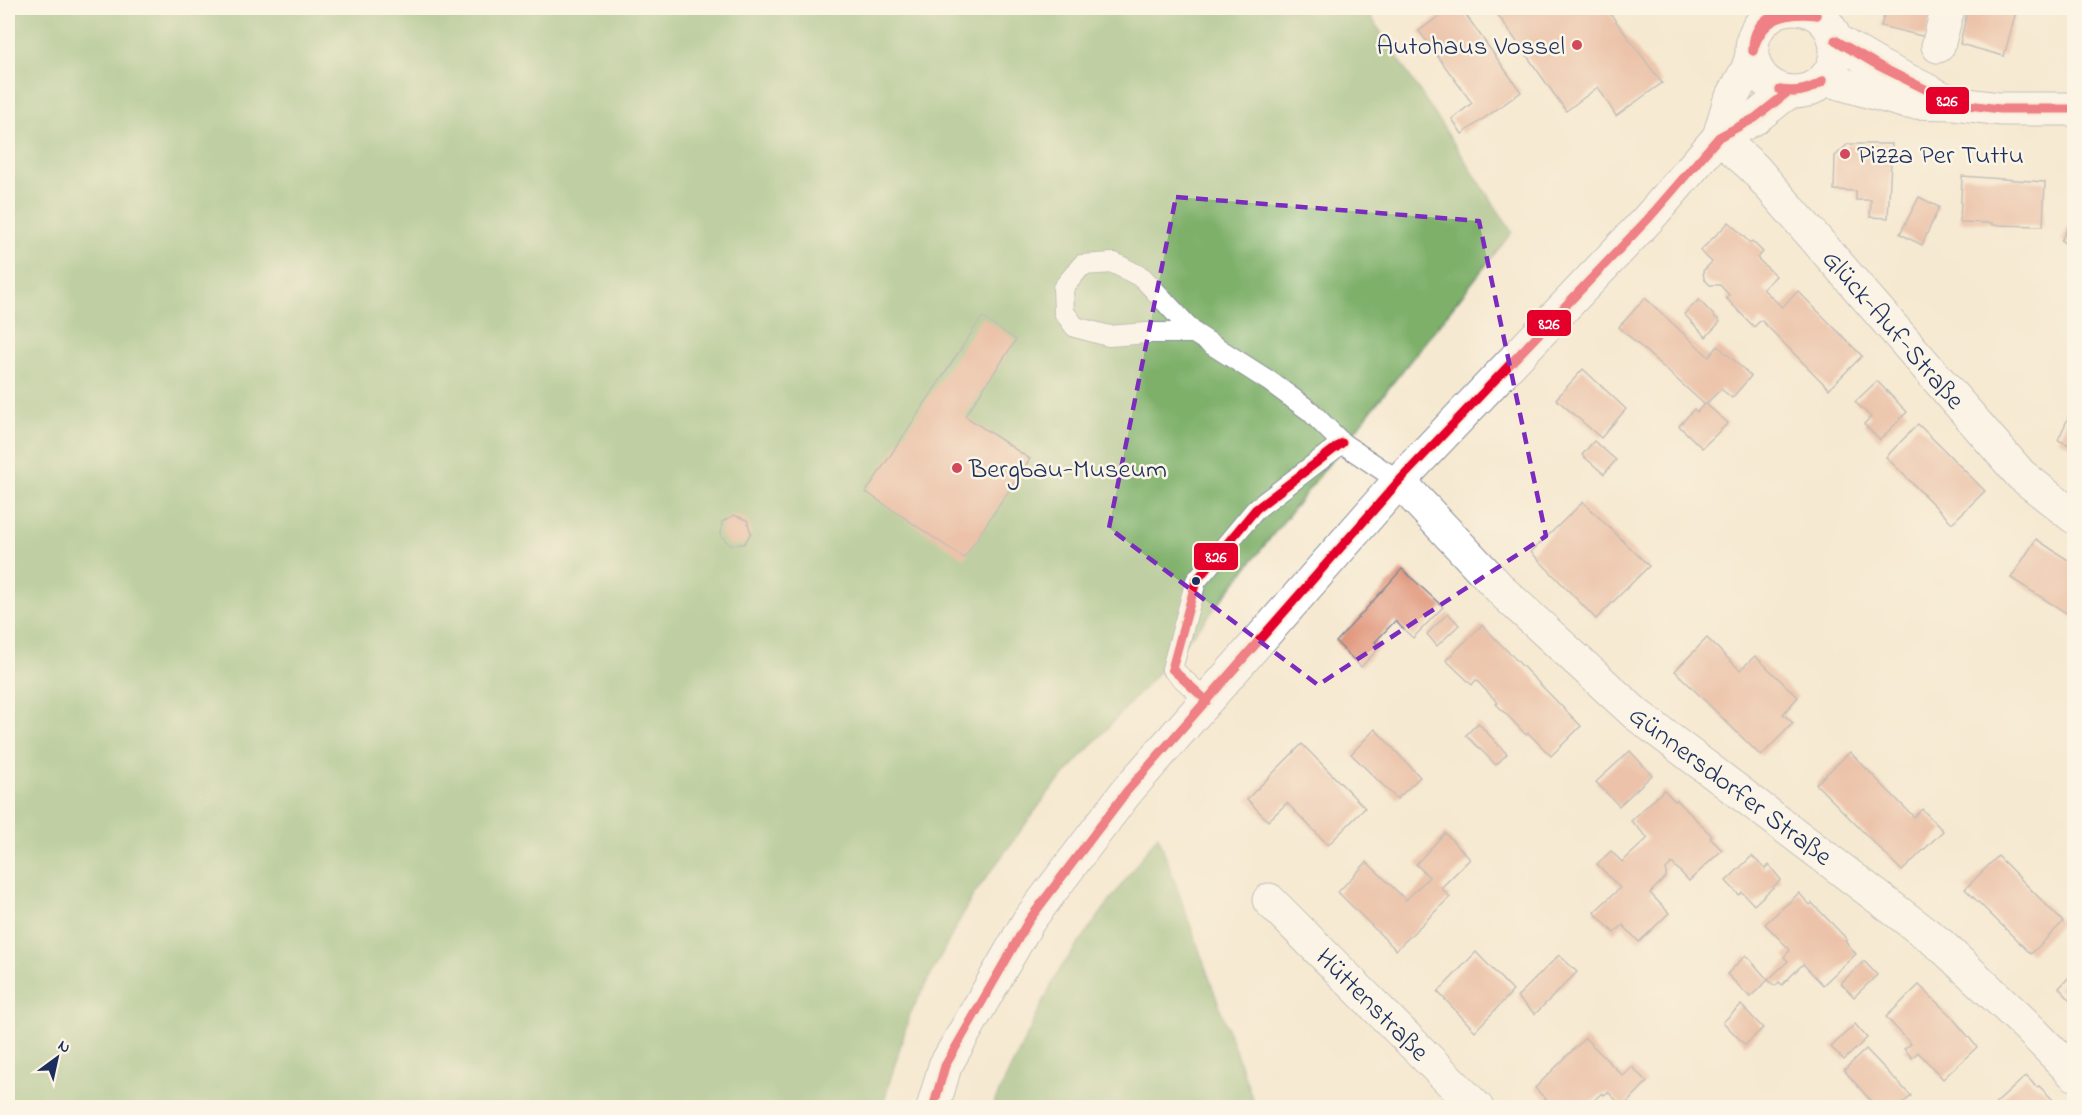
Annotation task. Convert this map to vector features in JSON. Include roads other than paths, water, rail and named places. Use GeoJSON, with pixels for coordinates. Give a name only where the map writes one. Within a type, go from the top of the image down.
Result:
{"type":"FeatureCollection","features":[{"type":"Feature","properties":{"kind":"street"},"geometry":{"type":"LineString","coordinates":[[1719,137],[1729,103],[1748,68],[1753,30],[1779,11],[1798,8],[1820,17],[1829,27],[1835,40],[1837,54],[1833,67],[1825,79],[1814,88],[1801,92],[1788,92],[1775,88],[1756,68],[1753,30]]}},
{"type":"Feature","properties":{"kind":"street"},"geometry":{"type":"LineString","coordinates":[[1938,46],[1948,8]]}},
{"type":"Feature","properties":{"kind":"street"},"geometry":{"type":"LineString","coordinates":[[1835,40],[1881,67],[1953,104]]}},
{"type":"Feature","properties":{"kind":"street"},"geometry":{"type":"LineString","coordinates":[[1825,79],[1906,102],[2000,108],[2074,109]]}},
{"type":"Feature","properties":{"kind":"street"},"geometry":{"type":"LineString","coordinates":[[933,1107],[945,1066],[1029,920],[1127,791],[1400,481],[1648,219],[1719,137],[1755,118],[1788,92]]}},
{"type":"Feature","properties":{"kind":"street","name":"Glück-Auf-Straße"},"geometry":{"type":"LineString","coordinates":[[1719,137],[1754,168],[2021,476],[2074,517]]}},
{"type":"Feature","properties":{"kind":"street","name":"Günnersdorfer Straße"},"geometry":{"type":"LineString","coordinates":[[1400,481],[1505,594],[1635,714],[1941,945],[2074,1074]]}},
{"type":"Feature","properties":{"kind":"street","name":"Hüttenstraße"},"geometry":{"type":"LineString","coordinates":[[1269,900],[1477,1107]]}},
{"type":"Feature","properties":{"kind":"lane"},"geometry":{"type":"LineString","coordinates":[[1194,333],[1109,336],[1076,327],[1064,312],[1063,288],[1082,265],[1113,263],[1143,278],[1194,333],[1269,381],[1310,411],[1342,442],[1400,481]]}},
{"type":"Feature","properties":{"kind":"lane"},"geometry":{"type":"LineString","coordinates":[[1207,701],[1172,669],[1196,581],[1256,509],[1342,442]]}},
{"type":"Feature","properties":{"kind":"place","name":"Autohaus Vossel"},"geometry":{"type":"Point","coordinates":[1577,45]}},
{"type":"Feature","properties":{"kind":"place","name":"Pizza Per Tuttu"},"geometry":{"type":"Point","coordinates":[1845,154]}},
{"type":"Feature","properties":{"kind":"place","name":"Bergbau-Museum"},"geometry":{"type":"Point","coordinates":[957,468]}}]}
